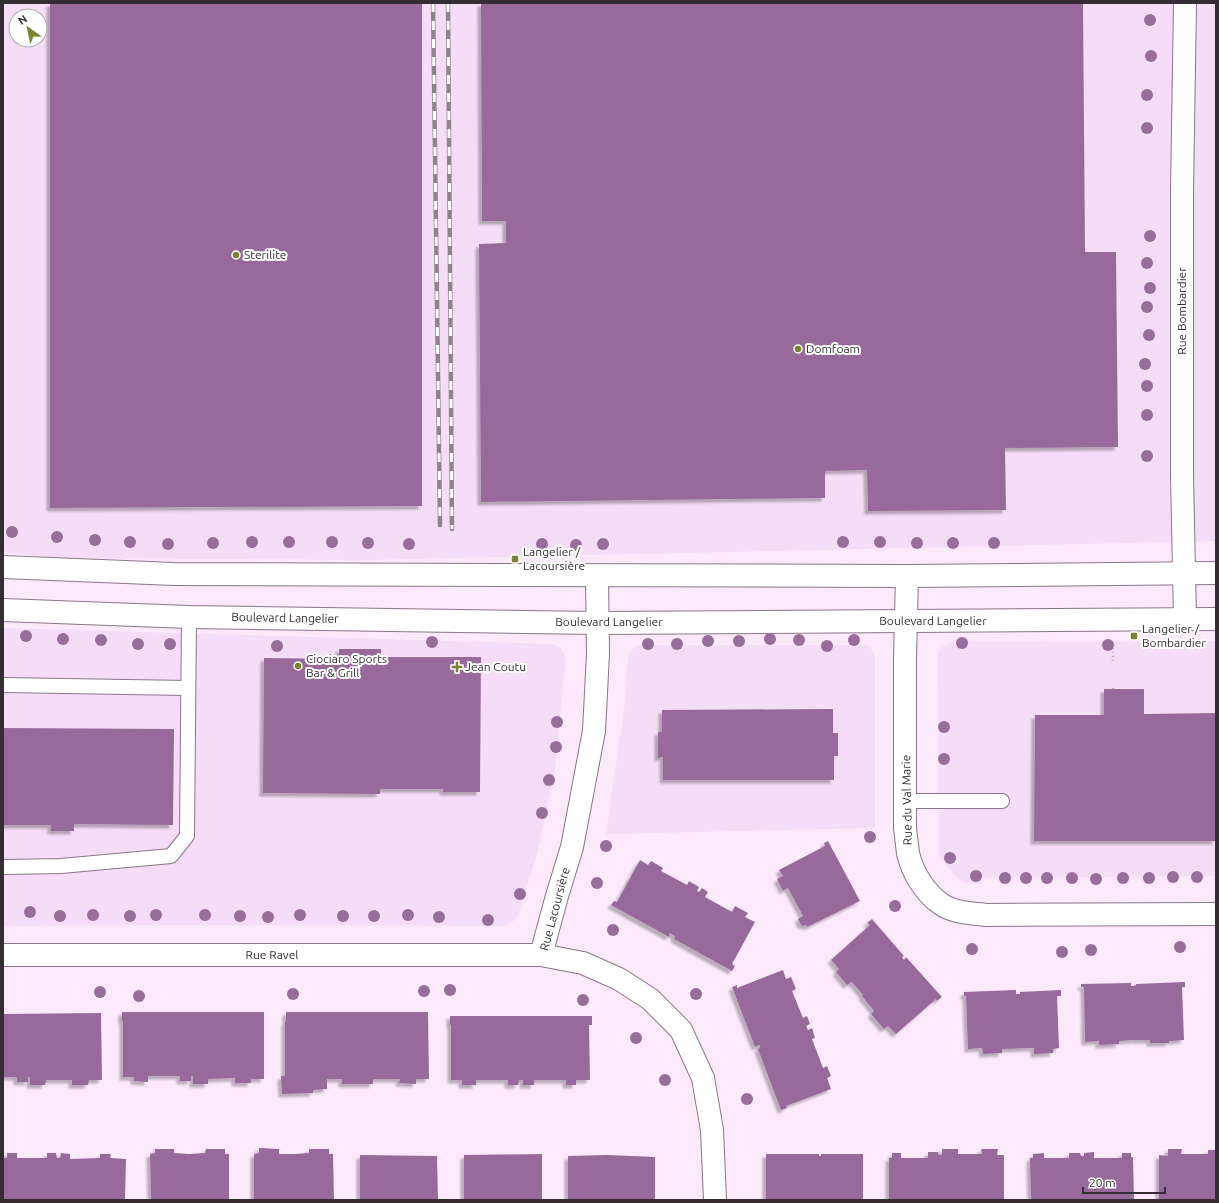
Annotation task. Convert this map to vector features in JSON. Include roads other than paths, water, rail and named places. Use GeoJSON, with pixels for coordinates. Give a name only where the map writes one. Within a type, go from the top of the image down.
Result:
{"type":"FeatureCollection","features":[{"type":"Feature","properties":{"kind":"street","name":"Rue Bombardier"},"geometry":{"type":"LineString","coordinates":[[1185,3],[1182,191],[1183,574],[1185,619]]}},
{"type":"Feature","properties":{"kind":"street"},"geometry":{"type":"LineString","coordinates":[[3,567],[174,574],[907,576],[1216,573]]}},
{"type":"Feature","properties":{"kind":"street","name":"Rue Lacoursière"},"geometry":{"type":"LineString","coordinates":[[597,576],[598,654],[594,731],[572,846],[541,955],[583,963],[619,979],[650,999],[681,1030],[703,1078],[712,1130],[715,1200]]}},
{"type":"Feature","properties":{"kind":"street","name":"Rue du Val Marie"},"geometry":{"type":"LineString","coordinates":[[907,576],[906,834],[908,854],[913,868],[930,894],[942,905],[963,913],[986,915],[1216,914]]}},
{"type":"Feature","properties":{"kind":"street","name":"Boulevard Langelier"},"geometry":{"type":"LineString","coordinates":[[3,610],[189,617],[597,623],[1216,619]]}},
{"type":"Feature","properties":{"kind":"street","name":"Rue Ravel"},"geometry":{"type":"LineString","coordinates":[[3,955],[541,955]]}},
{"type":"Feature","properties":{"kind":"lane"},"geometry":{"type":"LineString","coordinates":[[3,867],[61,866],[171,856],[187,836],[189,617]]}},
{"type":"Feature","properties":{"kind":"lane"},"geometry":{"type":"LineString","coordinates":[[3,685],[188,688]]}},
{"type":"Feature","properties":{"kind":"lane"},"geometry":{"type":"LineString","coordinates":[[906,801],[1002,801]]}},
{"type":"Feature","properties":{"kind":"railway"},"geometry":{"type":"LineString","coordinates":[[433,3],[440,525]]}},
{"type":"Feature","properties":{"kind":"railway"},"geometry":{"type":"LineString","coordinates":[[448,3],[452,529]]}},
{"type":"Feature","properties":{"kind":"place","name":"Sterilite"},"geometry":{"type":"Point","coordinates":[236,255]}},
{"type":"Feature","properties":{"kind":"place","name":"Domfoam"},"geometry":{"type":"Point","coordinates":[798,349]}},
{"type":"Feature","properties":{"kind":"place","name":"Langelier / Lacoursière"},"geometry":{"type":"Point","coordinates":[515,559]}},
{"type":"Feature","properties":{"kind":"place","name":"Langelier / Bombardier"},"geometry":{"type":"Point","coordinates":[1134,636]}},
{"type":"Feature","properties":{"kind":"place","name":"Ciociaro Sports Bar & Grill"},"geometry":{"type":"Point","coordinates":[298,666]}},
{"type":"Feature","properties":{"kind":"place","name":"Jean Coutu"},"geometry":{"type":"Point","coordinates":[457,667]}}]}
